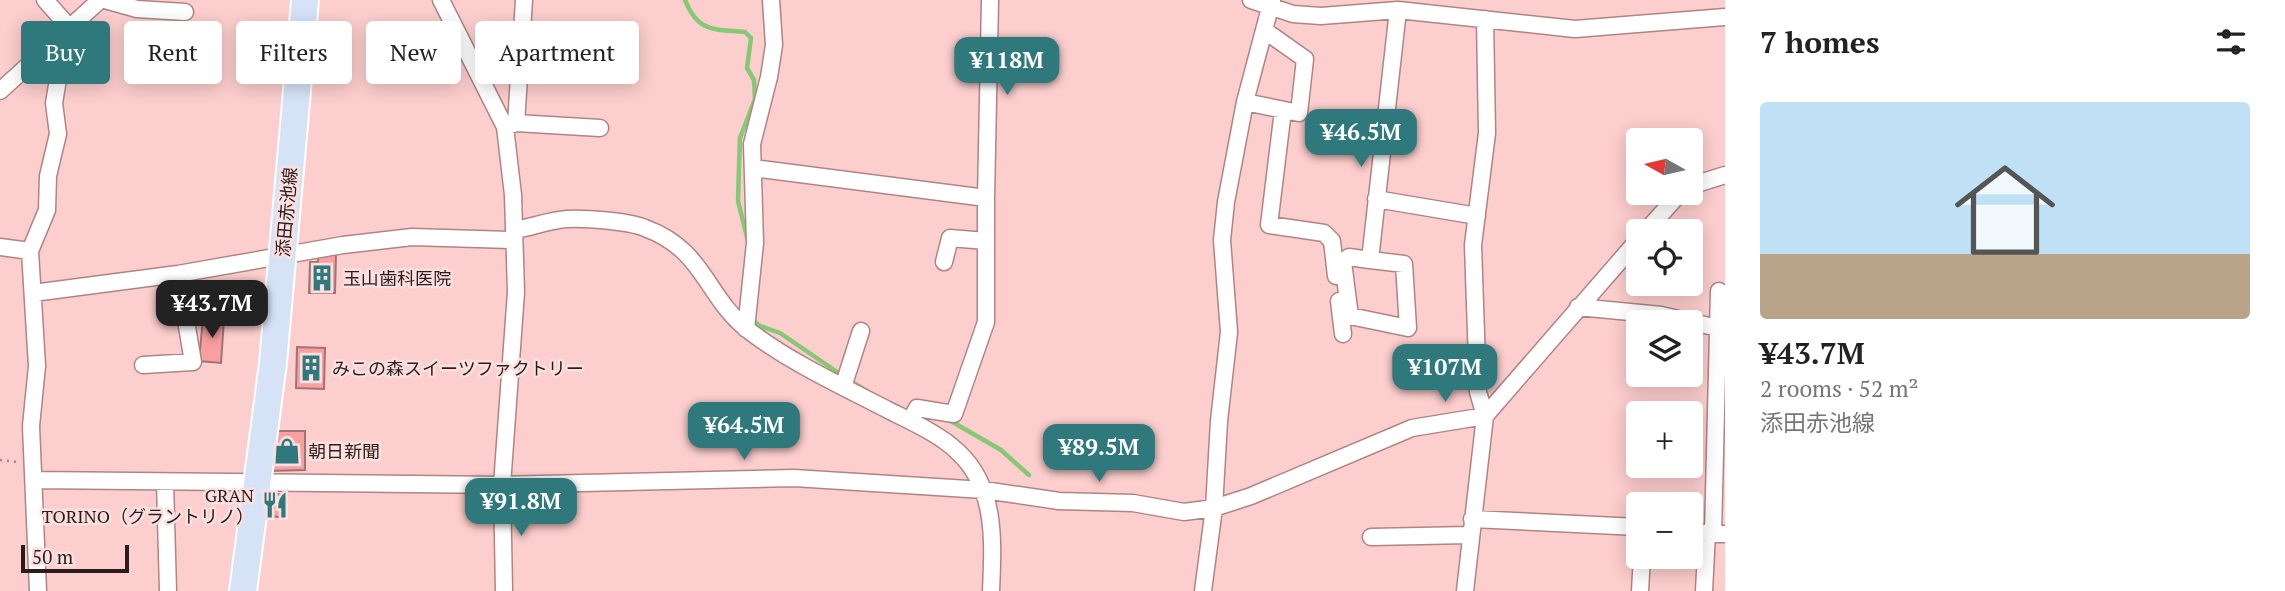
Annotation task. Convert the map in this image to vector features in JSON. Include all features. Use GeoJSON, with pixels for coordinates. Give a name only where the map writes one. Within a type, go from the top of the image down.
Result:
{"type":"FeatureCollection","features":[{"type":"Feature","properties":{"kind":"main road","name":"添田赤池線"},"geometry":{"type":"LineString","coordinates":[[243,591],[259,483],[305,0]]}},
{"type":"Feature","properties":{"kind":"street"},"geometry":{"type":"LineString","coordinates":[[45,0],[61,21]]}},
{"type":"Feature","properties":{"kind":"street"},"geometry":{"type":"LineString","coordinates":[[78,21],[103,0],[137,9],[185,12]]}},
{"type":"Feature","properties":{"kind":"street"},"geometry":{"type":"LineString","coordinates":[[441,0],[511,125]]}},
{"type":"Feature","properties":{"kind":"street"},"geometry":{"type":"LineString","coordinates":[[504,591],[502,485],[516,292],[511,125],[524,0]]}},
{"type":"Feature","properties":{"kind":"street"},"geometry":{"type":"LineString","coordinates":[[746,328],[755,243],[755,124],[769,77],[774,45],[771,0]]}},
{"type":"Feature","properties":{"kind":"street"},"geometry":{"type":"LineString","coordinates":[[909,421],[917,408],[954,414],[986,322],[989,0]]}},
{"type":"Feature","properties":{"kind":"street"},"geometry":{"type":"LineString","coordinates":[[1251,0],[1321,16],[1398,9],[1575,29],[1725,17]]}},
{"type":"Feature","properties":{"kind":"street"},"geometry":{"type":"LineString","coordinates":[[1203,591],[1214,508],[1219,421],[1229,332],[1222,240],[1226,202],[1245,102],[1271,4]]}},
{"type":"Feature","properties":{"kind":"street"},"geometry":{"type":"LineString","coordinates":[[1370,260],[1398,9]]}},
{"type":"Feature","properties":{"kind":"street"},"geometry":{"type":"LineString","coordinates":[[1465,591],[1485,416],[1478,392],[1473,245],[1487,133],[1485,19]]}},
{"type":"Feature","properties":{"kind":"street"},"geometry":{"type":"LineString","coordinates":[[1245,102],[1299,113],[1306,59],[1264,30]]}},
{"type":"Feature","properties":{"kind":"street"},"geometry":{"type":"LineString","coordinates":[[0,91],[21,72]]}},
{"type":"Feature","properties":{"kind":"street"},"geometry":{"type":"LineString","coordinates":[[38,591],[30,426],[37,366],[30,251],[47,210],[48,176],[58,134],[54,103],[58,84]]}},
{"type":"Feature","properties":{"kind":"street"},"geometry":{"type":"LineString","coordinates":[[1283,110],[1269,225],[1324,233],[1332,241],[1343,334]]}},
{"type":"Feature","properties":{"kind":"street"},"geometry":{"type":"LineString","coordinates":[[511,125],[600,128]]}},
{"type":"Feature","properties":{"kind":"street"},"geometry":{"type":"LineString","coordinates":[[753,168],[986,198]]}},
{"type":"Feature","properties":{"kind":"street"},"geometry":{"type":"LineString","coordinates":[[1703,182],[1725,175]]}},
{"type":"Feature","properties":{"kind":"street"},"geometry":{"type":"LineString","coordinates":[[1376,200],[1477,216]]}},
{"type":"Feature","properties":{"kind":"street"},"geometry":{"type":"LineString","coordinates":[[1657,219],[1669,205]]}},
{"type":"Feature","properties":{"kind":"street"},"geometry":{"type":"LineString","coordinates":[[33,293],[178,274],[412,237],[515,235],[567,219],[641,226],[668,237],[692,258],[726,309],[775,349],[909,421],[958,452],[984,490],[991,512],[991,591]]}},
{"type":"Feature","properties":{"kind":"street"},"geometry":{"type":"LineString","coordinates":[[944,262],[950,238],[986,242]]}},
{"type":"Feature","properties":{"kind":"street"},"geometry":{"type":"LineString","coordinates":[[0,247],[30,251]]}},
{"type":"Feature","properties":{"kind":"street"},"geometry":{"type":"LineString","coordinates":[[34,480],[502,485],[794,478],[984,490],[1059,501],[1133,503],[1184,512],[1214,508],[1251,496],[1412,428],[1485,416],[1626,253]]}},
{"type":"Feature","properties":{"kind":"street"},"geometry":{"type":"LineString","coordinates":[[1349,257],[1370,260],[1404,264],[1408,328],[1350,316],[1343,262],[1349,257]]}},
{"type":"Feature","properties":{"kind":"street"},"geometry":{"type":"LineString","coordinates":[[143,365],[193,362],[178,274]]}},
{"type":"Feature","properties":{"kind":"street"},"geometry":{"type":"LineString","coordinates":[[1704,591],[1715,533],[1719,291]]}},
{"type":"Feature","properties":{"kind":"street"},"geometry":{"type":"LineString","coordinates":[[1577,307],[1661,315],[1718,328]]}},
{"type":"Feature","properties":{"kind":"street"},"geometry":{"type":"LineString","coordinates":[[843,387],[861,331]]}},
{"type":"Feature","properties":{"kind":"street"},"geometry":{"type":"LineString","coordinates":[[165,482],[167,591]]}},
{"type":"Feature","properties":{"kind":"street"},"geometry":{"type":"LineString","coordinates":[[1371,537],[1471,527],[1626,527]]}},
{"type":"Feature","properties":{"kind":"street"},"geometry":{"type":"LineString","coordinates":[[1640,591],[1641,569]]}},
{"type":"Feature","properties":{"kind":"building","name":"玉山歯科医院"},"geometry":{"type":"Polygon","coordinates":[[[318,254],[336,254],[335,293],[309,293],[310,262],[318,262],[318,254]]]}},
{"type":"Feature","properties":{"kind":"building"},"geometry":{"type":"Polygon","coordinates":[[[203,318],[224,319],[221,363],[199,361],[203,318]]]}},
{"type":"Feature","properties":{"kind":"building","name":"みこの森スイーツファクトリー"},"geometry":{"type":"Polygon","coordinates":[[[297,347],[325,348],[324,389],[296,388],[297,347]]]}},
{"type":"Feature","properties":{"kind":"building","name":"朝日新聞"},"geometry":{"type":"Polygon","coordinates":[[[269,431],[305,431],[305,470],[269,471],[269,431]]]}},
{"type":"Feature","properties":{"kind":"building","name":"GRAN TORINO（グラントリノ）"},"geometry":{"type":"Polygon","coordinates":[[[266,493],[284,495],[286,518],[263,515],[266,493]]]}},
{"type":"Feature","properties":{"kind":"waterway"},"geometry":{"type":"LineString","coordinates":[[685,0],[690,11],[702,24],[716,29],[745,32],[751,38],[747,68],[754,80],[755,99],[740,138],[738,201],[748,241]]}},
{"type":"Feature","properties":{"kind":"waterway"},"geometry":{"type":"LineString","coordinates":[[750,318],[760,326],[780,333],[843,376]]}},
{"type":"Feature","properties":{"kind":"waterway"},"geometry":{"type":"LineString","coordinates":[[850,381],[867,391]]}},
{"type":"Feature","properties":{"kind":"waterway"},"geometry":{"type":"LineString","coordinates":[[949,420],[1001,450],[1029,475]]}},
{"type":"Feature","properties":{"kind":"place","name":"玉山歯科医院"},"geometry":{"type":"Point","coordinates":[322,278]}},
{"type":"Feature","properties":{"kind":"place","name":"みこの森スイーツファクトリー"},"geometry":{"type":"Point","coordinates":[311,368]}},
{"type":"Feature","properties":{"kind":"place","name":"朝日新聞"},"geometry":{"type":"Point","coordinates":[287,451]}},
{"type":"Feature","properties":{"kind":"place","name":"GRAN TORINO（グラントリノ）"},"geometry":{"type":"Point","coordinates":[275,505]}}]}
